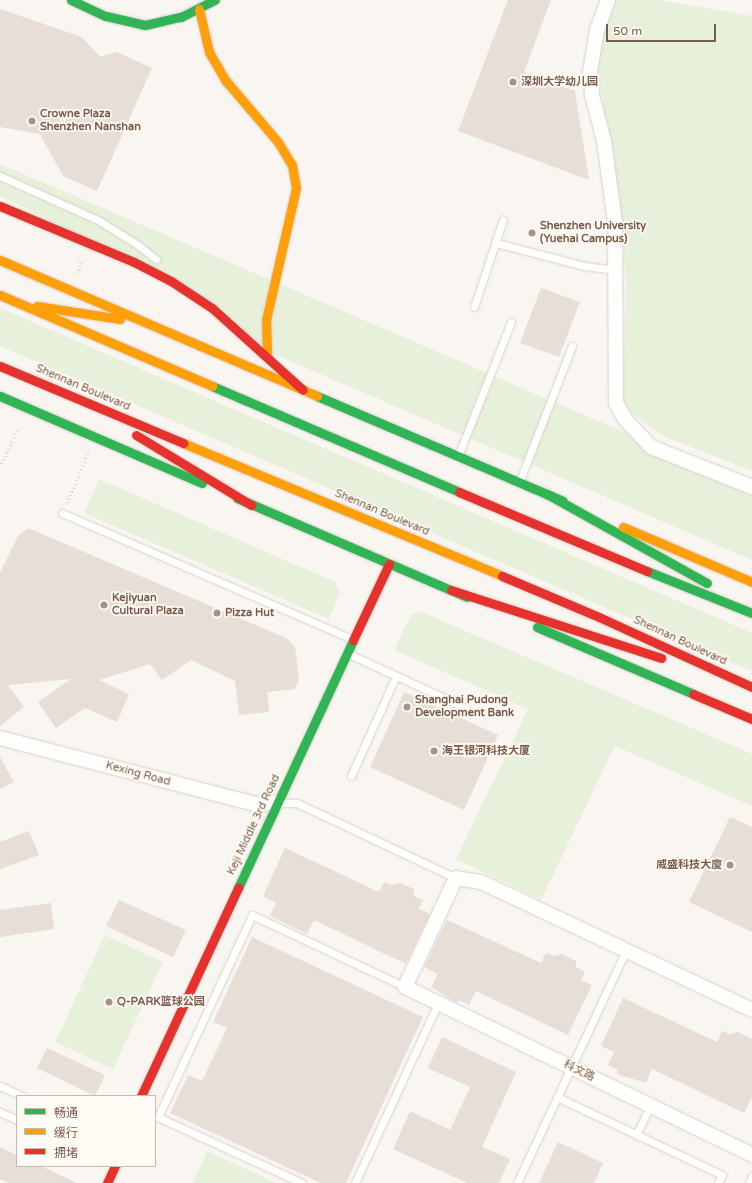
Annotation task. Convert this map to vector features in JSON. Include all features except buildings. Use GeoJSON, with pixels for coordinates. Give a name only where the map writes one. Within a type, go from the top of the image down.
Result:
{"type":"FeatureCollection","features":[{"type":"Feature","properties":{"kind":"main road"},"geometry":{"type":"LineString","coordinates":[[71,0],[106,16],[145,25],[164,23],[215,0]]}},
{"type":"Feature","properties":{"kind":"main road"},"geometry":{"type":"LineString","coordinates":[[199,8],[209,52],[226,81],[278,142],[292,165],[296,188],[266,320],[267,357]]}},
{"type":"Feature","properties":{"kind":"main road"},"geometry":{"type":"LineString","coordinates":[[0,206],[134,262],[171,281],[212,308],[303,390]]}},
{"type":"Feature","properties":{"kind":"main road"},"geometry":{"type":"LineString","coordinates":[[0,260],[752,582]]}},
{"type":"Feature","properties":{"kind":"main road"},"geometry":{"type":"LineString","coordinates":[[0,295],[616,559],[752,613]]}},
{"type":"Feature","properties":{"kind":"main road"},"geometry":{"type":"LineString","coordinates":[[21,304],[148,323]]}},
{"type":"Feature","properties":{"kind":"main road","name":"Shennan Boulevard"},"geometry":{"type":"LineString","coordinates":[[0,366],[599,617],[752,687]]}},
{"type":"Feature","properties":{"kind":"main road"},"geometry":{"type":"LineString","coordinates":[[0,396],[752,720]]}},
{"type":"Feature","properties":{"kind":"main road"},"geometry":{"type":"LineString","coordinates":[[71,396],[252,505]]}},
{"type":"Feature","properties":{"kind":"main road"},"geometry":{"type":"LineString","coordinates":[[547,494],[752,608]]}},
{"type":"Feature","properties":{"kind":"main road","name":"Keji Middle 3rd Road"},"geometry":{"type":"LineString","coordinates":[[141,1095],[389,564]]}},
{"type":"Feature","properties":{"kind":"main road"},"geometry":{"type":"LineString","coordinates":[[451,590],[752,687]]}},
{"type":"Feature","properties":{"kind":"main road"},"geometry":{"type":"LineString","coordinates":[[107,1183],[115,1167]]}},
{"type":"Feature","properties":{"kind":"street"},"geometry":{"type":"LineString","coordinates":[[608,0],[596,30],[590,72],[592,95],[604,141],[611,193],[618,270],[614,388],[616,403],[625,420],[651,447],[752,487]]}},
{"type":"Feature","properties":{"kind":"street","name":"Kexing Road"},"geometry":{"type":"LineString","coordinates":[[0,738],[255,804],[278,803]]}},
{"type":"Feature","properties":{"kind":"street"},"geometry":{"type":"LineString","coordinates":[[405,987],[456,878],[481,882],[752,1010]]}},
{"type":"Feature","properties":{"kind":"street","name":"科文路"},"geometry":{"type":"LineString","coordinates":[[405,987],[752,1155]]}},
{"type":"Feature","properties":{"kind":"lane"},"geometry":{"type":"LineString","coordinates":[[0,176],[98,220],[138,245],[212,308]]}},
{"type":"Feature","properties":{"kind":"lane"},"geometry":{"type":"LineString","coordinates":[[474,307],[503,220]]}},
{"type":"Feature","properties":{"kind":"lane"},"geometry":{"type":"LineString","coordinates":[[496,243],[584,266],[618,270]]}},
{"type":"Feature","properties":{"kind":"lane"},"geometry":{"type":"LineString","coordinates":[[458,456],[511,322]]}},
{"type":"Feature","properties":{"kind":"lane"},"geometry":{"type":"LineString","coordinates":[[519,482],[572,346]]}},
{"type":"Feature","properties":{"kind":"lane"},"geometry":{"type":"LineString","coordinates":[[62,513],[354,639]]}},
{"type":"Feature","properties":{"kind":"lane"},"geometry":{"type":"LineString","coordinates":[[347,653],[466,708]]}},
{"type":"Feature","properties":{"kind":"lane"},"geometry":{"type":"LineString","coordinates":[[351,776],[396,676]]}},
{"type":"Feature","properties":{"kind":"lane"},"geometry":{"type":"LineString","coordinates":[[278,803],[297,803],[456,878]]}},
{"type":"Feature","properties":{"kind":"lane"},"geometry":{"type":"LineString","coordinates":[[302,1183],[158,1117],[252,915],[405,987]]}},
{"type":"Feature","properties":{"kind":"lane"},"geometry":{"type":"LineString","coordinates":[[517,1183],[626,950]]}},
{"type":"Feature","properties":{"kind":"lane"},"geometry":{"type":"LineString","coordinates":[[355,1183],[438,1003]]}},
{"type":"Feature","properties":{"kind":"lane"},"geometry":{"type":"LineString","coordinates":[[0,1086],[20,1095]]}},
{"type":"Feature","properties":{"kind":"lane"},"geometry":{"type":"LineString","coordinates":[[557,1097],[722,1175],[718,1183]]}},
{"type":"Feature","properties":{"kind":"lane"},"geometry":{"type":"LineString","coordinates":[[636,1135],[650,1106]]}},
{"type":"Feature","properties":{"kind":"lane"},"geometry":{"type":"LineString","coordinates":[[0,1112],[16,1120]]}},
{"type":"Feature","properties":{"kind":"lane"},"geometry":{"type":"LineString","coordinates":[[749,1183],[752,1176]]}},
{"type":"Feature","properties":{"kind":"path"},"geometry":{"type":"LineString","coordinates":[[76,277],[82,263],[77,261]]}},
{"type":"Feature","properties":{"kind":"path"},"geometry":{"type":"LineString","coordinates":[[0,462],[2,464],[18,427]]}},
{"type":"Feature","properties":{"kind":"path"},"geometry":{"type":"LineString","coordinates":[[62,513],[95,438]]}},
{"type":"Feature","properties":{"kind":"green space"},"geometry":{"type":"Polygon","coordinates":[[[615,0],[659,0],[752,16],[752,471],[663,436],[630,412],[623,399],[626,284],[623,233],[597,68],[605,20],[615,0]]]}},
{"type":"Feature","properties":{"kind":"green space"},"geometry":{"type":"Polygon","coordinates":[[[0,164],[752,487],[752,560],[267,351],[185,287],[0,196],[0,164]]]}},
{"type":"Feature","properties":{"kind":"green space"},"geometry":{"type":"Polygon","coordinates":[[[0,308],[752,633],[752,671],[0,346],[0,308]]]}},
{"type":"Feature","properties":{"kind":"green space"},"geometry":{"type":"Polygon","coordinates":[[[99,479],[335,582],[340,593],[329,619],[84,513],[99,479]]]}},
{"type":"Feature","properties":{"kind":"green space"},"geometry":{"type":"Polygon","coordinates":[[[421,612],[752,754],[752,806],[615,746],[541,900],[456,859],[528,709],[394,650],[411,615],[421,612]]]}},
{"type":"Feature","properties":{"kind":"green space","name":"Q-PARK篮球公园"},"geometry":{"type":"Polygon","coordinates":[[[105,935],[163,962],[113,1069],[55,1042],[105,935]]]}},
{"type":"Feature","properties":{"kind":"green space"},"geometry":{"type":"Polygon","coordinates":[[[207,1151],[276,1183],[193,1183],[207,1151]]]}},
{"type":"Feature","properties":{"kind":"traffic: fast"},"geometry":{"type":"LineString","coordinates":[[71,0],[106,16],[145,25],[181,17],[215,0]]}},
{"type":"Feature","properties":{"kind":"traffic: fast"},"geometry":{"type":"LineString","coordinates":[[212,386],[459,492]]}},
{"type":"Feature","properties":{"kind":"traffic: fast"},"geometry":{"type":"LineString","coordinates":[[0,396],[202,483]]}},
{"type":"Feature","properties":{"kind":"traffic: fast"},"geometry":{"type":"LineString","coordinates":[[317,396],[563,501]]}},
{"type":"Feature","properties":{"kind":"traffic: fast"},"geometry":{"type":"LineString","coordinates":[[547,494],[707,583]]}},
{"type":"Feature","properties":{"kind":"traffic: fast"},"geometry":{"type":"LineString","coordinates":[[237,498],[467,597]]}},
{"type":"Feature","properties":{"kind":"traffic: fast"},"geometry":{"type":"LineString","coordinates":[[647,571],[752,613]]}},
{"type":"Feature","properties":{"kind":"traffic: fast"},"geometry":{"type":"LineString","coordinates":[[537,627],[693,694]]}},
{"type":"Feature","properties":{"kind":"traffic: fast"},"geometry":{"type":"LineString","coordinates":[[238,888],[353,640]]}},
{"type":"Feature","properties":{"kind":"traffic: slow"},"geometry":{"type":"LineString","coordinates":[[199,9],[209,52],[226,81],[278,142],[292,165],[296,188],[266,320],[267,357]]}},
{"type":"Feature","properties":{"kind":"traffic: slow"},"geometry":{"type":"LineString","coordinates":[[0,260],[317,396]]}},
{"type":"Feature","properties":{"kind":"traffic: slow"},"geometry":{"type":"LineString","coordinates":[[0,295],[212,386]]}},
{"type":"Feature","properties":{"kind":"traffic: slow"},"geometry":{"type":"LineString","coordinates":[[37,306],[120,319]]}},
{"type":"Feature","properties":{"kind":"traffic: slow"},"geometry":{"type":"LineString","coordinates":[[183,443],[502,576]]}},
{"type":"Feature","properties":{"kind":"traffic: slow"},"geometry":{"type":"LineString","coordinates":[[623,527],[752,582]]}},
{"type":"Feature","properties":{"kind":"traffic: jam"},"geometry":{"type":"LineString","coordinates":[[0,206],[134,262],[171,281],[212,308],[303,390]]}},
{"type":"Feature","properties":{"kind":"traffic: jam"},"geometry":{"type":"LineString","coordinates":[[0,366],[183,443]]}},
{"type":"Feature","properties":{"kind":"traffic: jam"},"geometry":{"type":"LineString","coordinates":[[136,435],[251,505]]}},
{"type":"Feature","properties":{"kind":"traffic: jam"},"geometry":{"type":"LineString","coordinates":[[459,492],[647,571]]}},
{"type":"Feature","properties":{"kind":"traffic: jam"},"geometry":{"type":"LineString","coordinates":[[353,640],[389,564]]}},
{"type":"Feature","properties":{"kind":"traffic: jam"},"geometry":{"type":"LineString","coordinates":[[502,576],[599,617],[752,687]]}},
{"type":"Feature","properties":{"kind":"traffic: jam"},"geometry":{"type":"LineString","coordinates":[[451,590],[661,658]]}},
{"type":"Feature","properties":{"kind":"traffic: jam"},"geometry":{"type":"LineString","coordinates":[[693,694],[752,719]]}},
{"type":"Feature","properties":{"kind":"traffic: jam"},"geometry":{"type":"LineString","coordinates":[[141,1095],[238,888]]}},
{"type":"Feature","properties":{"kind":"traffic: jam"},"geometry":{"type":"LineString","coordinates":[[107,1183],[115,1167]]}},
{"type":"Feature","properties":{"kind":"place","name":"深圳大学幼儿园"},"geometry":{"type":"Point","coordinates":[513,82]}},
{"type":"Feature","properties":{"kind":"place","name":"Crowne Plaza Shenzhen Nanshan"},"geometry":{"type":"Point","coordinates":[32,121]}},
{"type":"Feature","properties":{"kind":"place","name":"Shenzhen University (Yuehai Campus)"},"geometry":{"type":"Point","coordinates":[532,233]}},
{"type":"Feature","properties":{"kind":"place","name":"Kejiyuan Cultural Plaza"},"geometry":{"type":"Point","coordinates":[104,605]}},
{"type":"Feature","properties":{"kind":"place","name":"Pizza Hut"},"geometry":{"type":"Point","coordinates":[217,613]}},
{"type":"Feature","properties":{"kind":"place","name":"Shanghai Pudong Development Bank"},"geometry":{"type":"Point","coordinates":[407,707]}},
{"type":"Feature","properties":{"kind":"place","name":"海王银河科技大厦"},"geometry":{"type":"Point","coordinates":[434,751]}},
{"type":"Feature","properties":{"kind":"place","name":"威盛科技大廈"},"geometry":{"type":"Point","coordinates":[730,865]}},
{"type":"Feature","properties":{"kind":"place","name":"Q-PARK篮球公园"},"geometry":{"type":"Point","coordinates":[109,1002]}}]}
